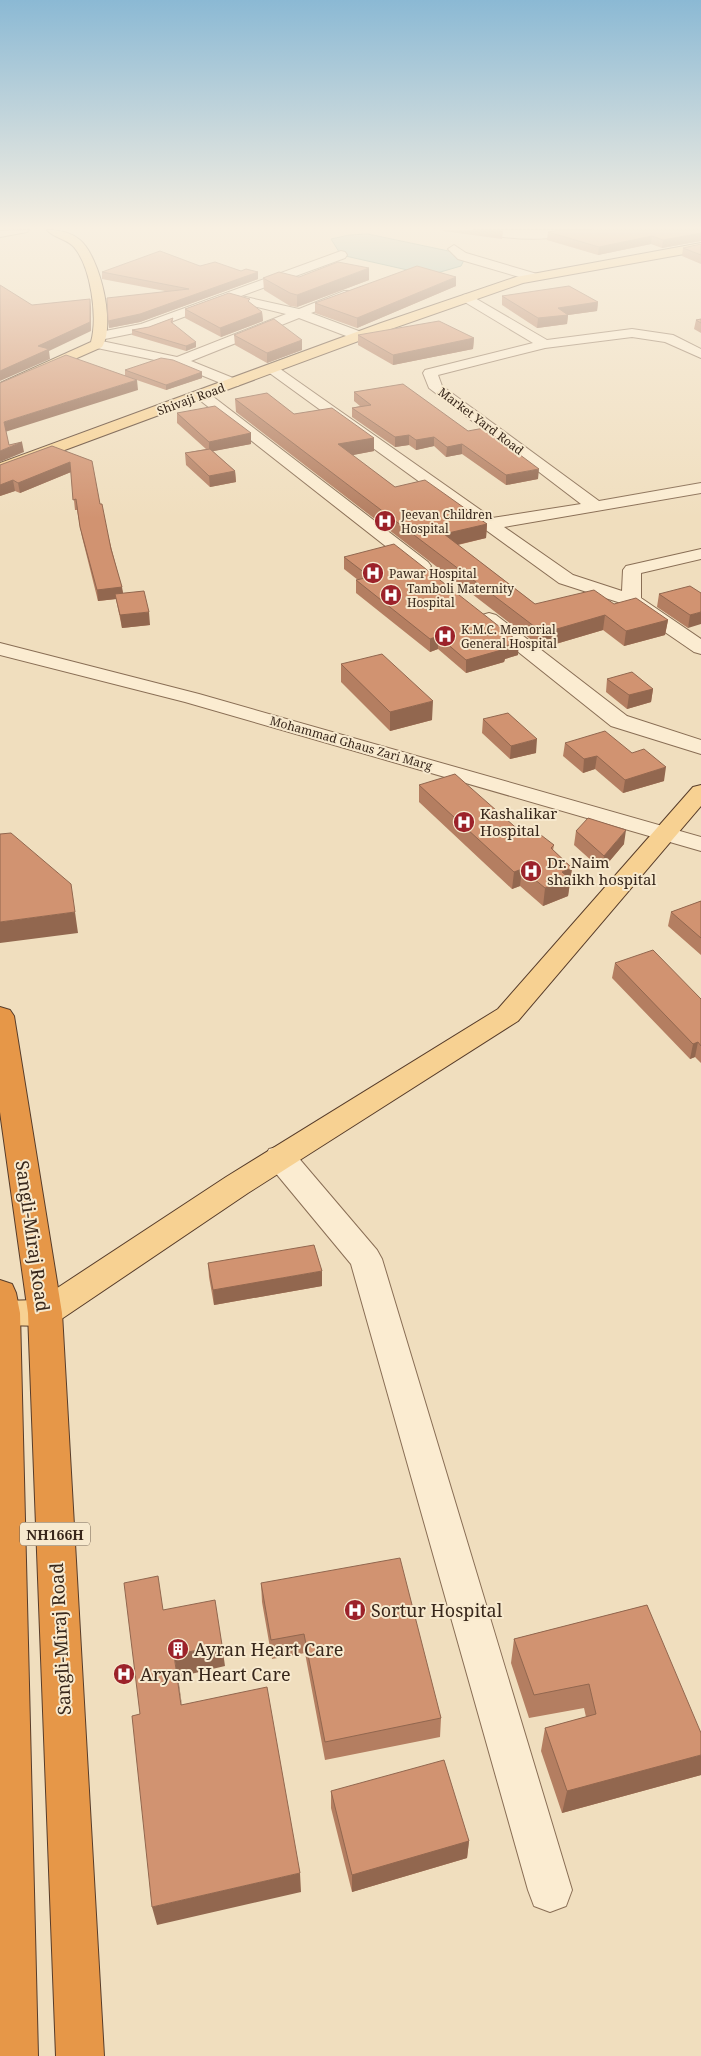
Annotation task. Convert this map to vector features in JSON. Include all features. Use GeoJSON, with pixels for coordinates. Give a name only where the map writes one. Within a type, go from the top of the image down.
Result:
{"type":"FeatureCollection","features":[{"type":"Feature","properties":{"kind":"highway","name":"Sangli-Miraj Road"},"geometry":{"type":"LineString","coordinates":[[0,1016],[45,1313],[80,2056]]}},
{"type":"Feature","properties":{"kind":"highway"},"geometry":{"type":"LineString","coordinates":[[2,1303],[14,2056]]}},
{"type":"Feature","properties":{"kind":"main road"},"geometry":{"type":"LineString","coordinates":[[0,388],[98,340],[99,326]]}},
{"type":"Feature","properties":{"kind":"main road","name":"Shivaji Road"},"geometry":{"type":"LineString","coordinates":[[0,469],[388,326]]}},
{"type":"Feature","properties":{"kind":"main road"},"geometry":{"type":"LineString","coordinates":[[2,1303],[45,1313],[280,1158],[508,1015],[701,792]]}},
{"type":"Feature","properties":{"kind":"street"},"geometry":{"type":"LineString","coordinates":[[98,340],[147,326]]}},
{"type":"Feature","properties":{"kind":"street"},"geometry":{"type":"LineString","coordinates":[[178,362],[266,326]]}},
{"type":"Feature","properties":{"kind":"street"},"geometry":{"type":"LineString","coordinates":[[332,326],[359,336]]}},
{"type":"Feature","properties":{"kind":"street"},"geometry":{"type":"LineString","coordinates":[[515,326],[545,344],[632,333],[668,338],[701,354]]}},
{"type":"Feature","properties":{"kind":"street"},"geometry":{"type":"LineString","coordinates":[[98,340],[178,362],[233,383]]}},
{"type":"Feature","properties":{"kind":"street","name":"Market Yard Road"},"geometry":{"type":"LineString","coordinates":[[545,344],[430,373],[436,388],[596,507]]}},
{"type":"Feature","properties":{"kind":"street"},"geometry":{"type":"LineString","coordinates":[[271,369],[566,579],[630,600],[701,648]]}},
{"type":"Feature","properties":{"kind":"street"},"geometry":{"type":"LineString","coordinates":[[202,394],[438,579]]}},
{"type":"Feature","properties":{"kind":"street"},"geometry":{"type":"LineString","coordinates":[[490,524],[701,488]]}},
{"type":"Feature","properties":{"kind":"street"},"geometry":{"type":"LineString","coordinates":[[630,600],[632,570],[701,554]]}},
{"type":"Feature","properties":{"kind":"street"},"geometry":{"type":"LineString","coordinates":[[478,610],[619,721],[701,747]]}},
{"type":"Feature","properties":{"kind":"street","name":"Mohammad Ghaus Zari Marg"},"geometry":{"type":"LineString","coordinates":[[0,649],[192,698],[701,844]]}},
{"type":"Feature","properties":{"kind":"street"},"geometry":{"type":"LineString","coordinates":[[280,1158],[366,1259],[550,1890]]}},
{"type":"Feature","properties":{"kind":"building"},"geometry":{"type":"Polygon","coordinates":[[[0,326],[81,326],[38,346],[49,349],[0,371],[0,326]]]}},
{"type":"Feature","properties":{"kind":"building"},"geometry":{"type":"Polygon","coordinates":[[[176,326],[196,342],[186,346],[132,330],[176,326]]]}},
{"type":"Feature","properties":{"kind":"building"},"geometry":{"type":"Polygon","coordinates":[[[257,326],[283,326],[302,340],[267,353],[234,335],[257,326]]]}},
{"type":"Feature","properties":{"kind":"building"},"geometry":{"type":"Polygon","coordinates":[[[410,326],[449,326],[474,338],[393,355],[358,335],[410,326]]]}},
{"type":"Feature","properties":{"kind":"building"},"geometry":{"type":"Polygon","coordinates":[[[66,355],[137,380],[4,422],[9,445],[22,442],[0,451],[0,383],[66,355]]]}},
{"type":"Feature","properties":{"kind":"building"},"geometry":{"type":"Polygon","coordinates":[[[161,358],[173,360],[202,372],[166,385],[125,370],[161,358]]]}},
{"type":"Feature","properties":{"kind":"building"},"geometry":{"type":"Polygon","coordinates":[[[403,384],[468,431],[484,428],[539,469],[506,475],[462,444],[447,447],[434,437],[416,440],[409,435],[395,437],[352,408],[371,405],[354,392],[403,384]]]}},
{"type":"Feature","properties":{"kind":"building"},"geometry":{"type":"Polygon","coordinates":[[[267,393],[294,414],[332,408],[374,438],[338,444],[395,487],[425,480],[487,524],[444,534],[535,604],[594,590],[614,604],[636,598],[668,620],[626,631],[605,615],[543,633],[235,399],[267,393]]]}},
{"type":"Feature","properties":{"kind":"building"},"geometry":{"type":"Polygon","coordinates":[[[215,406],[251,433],[209,442],[177,413],[215,406]]]}},
{"type":"Feature","properties":{"kind":"building"},"geometry":{"type":"Polygon","coordinates":[[[52,446],[92,461],[100,504],[102,504],[111,549],[122,587],[97,590],[80,527],[76,499],[73,500],[70,462],[18,483],[13,480],[0,485],[0,465],[52,446]]]}},
{"type":"Feature","properties":{"kind":"building"},"geometry":{"type":"Polygon","coordinates":[[[210,449],[235,471],[209,476],[185,453],[210,449]]]}},
{"type":"Feature","properties":{"kind":"building"},"geometry":{"type":"Polygon","coordinates":[[[394,544],[519,642],[502,647],[505,649],[466,660],[438,636],[430,639],[356,580],[370,577],[344,557],[394,544]]]}},
{"type":"Feature","properties":{"kind":"building"},"geometry":{"type":"Polygon","coordinates":[[[690,586],[701,593],[701,612],[690,615],[659,594],[690,586]]]}},
{"type":"Feature","properties":{"kind":"building"},"geometry":{"type":"Polygon","coordinates":[[[144,591],[149,612],[120,615],[115,594],[144,591]]]}},
{"type":"Feature","properties":{"kind":"building"},"geometry":{"type":"Polygon","coordinates":[[[382,654],[433,701],[390,712],[341,664],[382,654]]]}},
{"type":"Feature","properties":{"kind":"building"},"geometry":{"type":"Polygon","coordinates":[[[632,672],[653,689],[629,695],[607,679],[632,672]]]}},
{"type":"Feature","properties":{"kind":"building"},"geometry":{"type":"Polygon","coordinates":[[[508,713],[537,739],[511,746],[483,719],[508,713]]]}},
{"type":"Feature","properties":{"kind":"building"},"geometry":{"type":"Polygon","coordinates":[[[605,731],[632,753],[644,749],[666,767],[625,780],[597,756],[584,759],[565,743],[605,731]]]}},
{"type":"Feature","properties":{"kind":"building"},"geometry":{"type":"Polygon","coordinates":[[[455,774],[522,833],[529,830],[533,833],[537,832],[554,845],[551,848],[572,868],[562,872],[570,879],[545,888],[522,869],[514,872],[419,785],[455,774]]]}},
{"type":"Feature","properties":{"kind":"building"},"geometry":{"type":"Polygon","coordinates":[[[588,818],[626,830],[604,856],[576,831],[588,818]]]}},
{"type":"Feature","properties":{"kind":"building"},"geometry":{"type":"Polygon","coordinates":[[[11,833],[71,884],[75,912],[0,922],[0,834],[11,833]]]}},
{"type":"Feature","properties":{"kind":"building"},"geometry":{"type":"Polygon","coordinates":[[[701,901],[701,938],[671,912],[701,901]]]}},
{"type":"Feature","properties":{"kind":"building"},"geometry":{"type":"Polygon","coordinates":[[[653,950],[701,999],[701,1046],[698,1042],[693,1044],[615,963],[653,950]]]}},
{"type":"Feature","properties":{"kind":"building"},"geometry":{"type":"Polygon","coordinates":[[[314,1245],[322,1271],[213,1290],[208,1263],[314,1245]]]}},
{"type":"Feature","properties":{"kind":"building"},"geometry":{"type":"Polygon","coordinates":[[[400,1558],[441,1718],[325,1742],[304,1634],[271,1640],[261,1583],[400,1558]]]}},
{"type":"Feature","properties":{"kind":"building"},"geometry":{"type":"Polygon","coordinates":[[[158,1576],[163,1610],[215,1600],[222,1645],[174,1655],[181,1705],[267,1687],[300,1873],[152,1907],[132,1716],[140,1714],[124,1583],[158,1576]]]}},
{"type":"Feature","properties":{"kind":"building"},"geometry":{"type":"Polygon","coordinates":[[[647,1605],[701,1733],[701,1755],[567,1791],[545,1728],[596,1714],[589,1684],[534,1695],[514,1639],[647,1605]]]}},
{"type":"Feature","properties":{"kind":"building"},"geometry":{"type":"Polygon","coordinates":[[[444,1760],[469,1841],[352,1875],[331,1791],[444,1760]]]}},
{"type":"Feature","properties":{"kind":"place","name":"Jeevan Children Hospital"},"geometry":{"type":"Point","coordinates":[385,521]}},
{"type":"Feature","properties":{"kind":"place","name":"Pawar Hospital"},"geometry":{"type":"Point","coordinates":[373,573]}},
{"type":"Feature","properties":{"kind":"place","name":"Tamboli Maternity Hospital"},"geometry":{"type":"Point","coordinates":[391,595]}},
{"type":"Feature","properties":{"kind":"place","name":"K.M.C. Memorial General Hospital"},"geometry":{"type":"Point","coordinates":[445,636]}},
{"type":"Feature","properties":{"kind":"place","name":"Kashalikar Hospital"},"geometry":{"type":"Point","coordinates":[464,822]}},
{"type":"Feature","properties":{"kind":"place","name":"Dr. Naim shaikh hospital"},"geometry":{"type":"Point","coordinates":[531,871]}},
{"type":"Feature","properties":{"kind":"place","name":"Sortur Hospital"},"geometry":{"type":"Point","coordinates":[355,1610]}},
{"type":"Feature","properties":{"kind":"place","name":"Ayran Heart Care"},"geometry":{"type":"Point","coordinates":[178,1649]}},
{"type":"Feature","properties":{"kind":"place","name":"Aryan Heart Care"},"geometry":{"type":"Point","coordinates":[124,1674]}}]}
